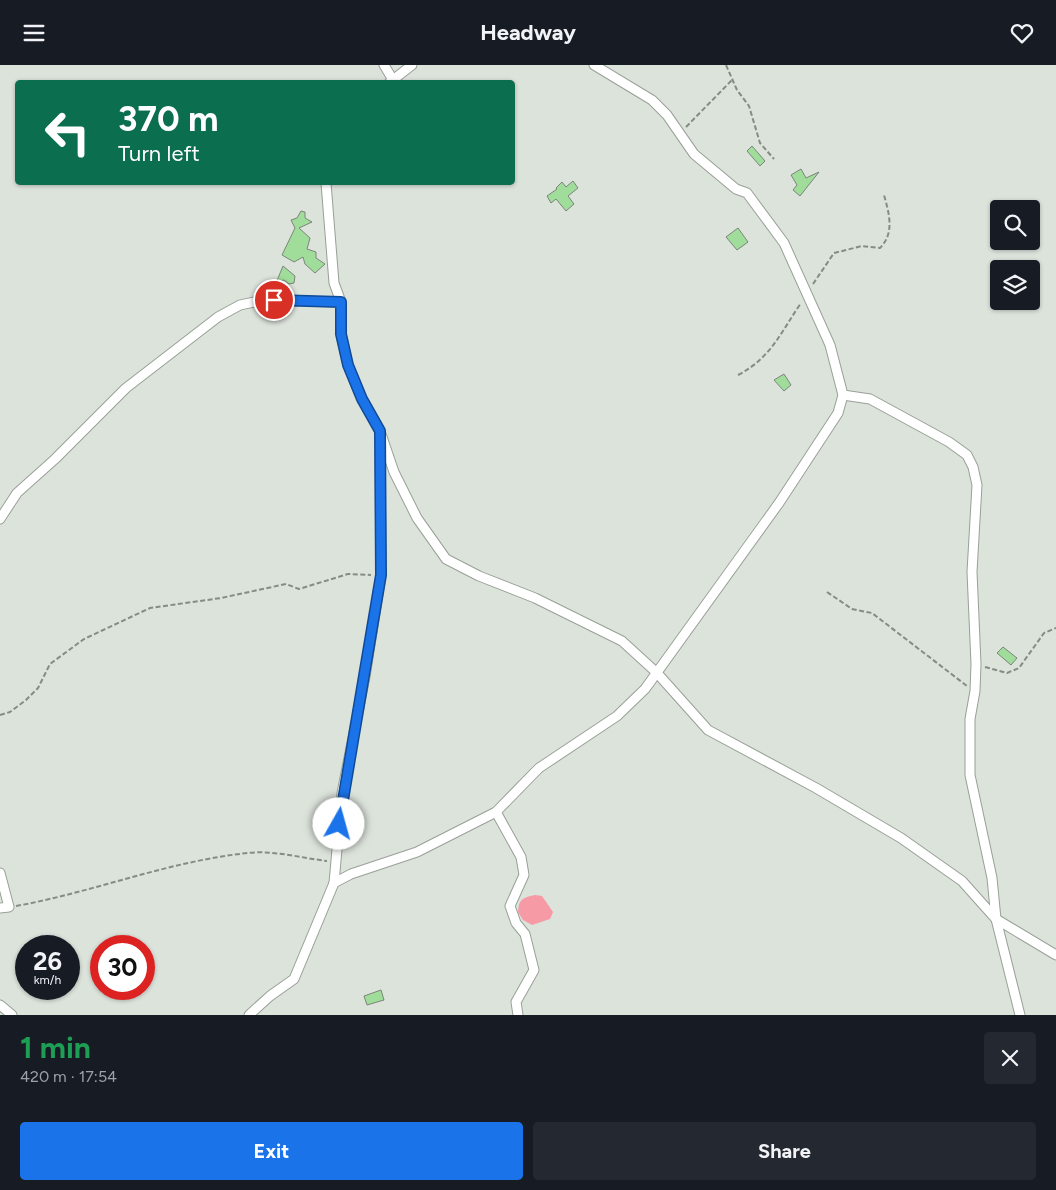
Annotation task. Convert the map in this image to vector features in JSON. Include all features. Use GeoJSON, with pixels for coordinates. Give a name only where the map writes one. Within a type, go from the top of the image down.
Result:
{"type":"FeatureCollection","features":[{"type":"Feature","properties":{"kind":"street"},"geometry":{"type":"LineString","coordinates":[[384,65],[391,80]]}},
{"type":"Feature","properties":{"kind":"street"},"geometry":{"type":"LineString","coordinates":[[392,80],[412,65]]}},
{"type":"Feature","properties":{"kind":"street"},"geometry":{"type":"LineString","coordinates":[[334,883],[351,875],[417,852],[496,811],[539,768],[617,716],[645,689],[657,673],[779,503],[838,413],[843,395],[830,345],[784,243],[747,193],[736,189],[694,154],[667,115],[652,100],[594,65]]}},
{"type":"Feature","properties":{"kind":"street"},"geometry":{"type":"LineString","coordinates":[[326,185],[334,283],[341,302],[341,334],[348,365],[362,399],[380,431],[394,472],[418,517],[446,559],[479,576],[535,598],[622,641],[657,673],[708,731],[816,788],[901,838],[962,881],[996,919],[1056,955]]}},
{"type":"Feature","properties":{"kind":"street"},"geometry":{"type":"LineString","coordinates":[[0,519],[17,493],[126,388],[218,317],[240,305],[263,300],[341,302]]}},
{"type":"Feature","properties":{"kind":"street"},"geometry":{"type":"LineString","coordinates":[[843,395],[870,399],[879,403],[949,442],[967,455],[973,467],[977,485],[972,572],[976,664],[975,691],[970,719],[970,775],[992,877],[996,919],[1020,1015]]}},
{"type":"Feature","properties":{"kind":"street"},"geometry":{"type":"LineString","coordinates":[[249,1015],[270,996],[294,979],[334,883],[338,861],[337,840],[342,793],[365,677],[381,575],[380,431]]}},
{"type":"Feature","properties":{"kind":"street"},"geometry":{"type":"LineString","coordinates":[[496,811],[521,857],[524,875],[510,906],[516,923],[525,934],[534,970],[516,1002],[518,1015]]}},
{"type":"Feature","properties":{"kind":"street"},"geometry":{"type":"LineString","coordinates":[[0,873],[5,908]]}},
{"type":"Feature","properties":{"kind":"street"},"geometry":{"type":"LineString","coordinates":[[0,1005],[12,1015]]}},
{"type":"Feature","properties":{"kind":"path"},"geometry":{"type":"LineString","coordinates":[[726,65],[732,80],[749,106],[760,143],[774,159]]}},
{"type":"Feature","properties":{"kind":"path"},"geometry":{"type":"LineString","coordinates":[[680,134],[699,111],[732,80]]}},
{"type":"Feature","properties":{"kind":"path"},"geometry":{"type":"LineString","coordinates":[[738,375],[759,361],[773,347],[834,253],[862,246],[880,248],[886,243],[890,228],[890,216],[884,195]]}},
{"type":"Feature","properties":{"kind":"path"},"geometry":{"type":"LineString","coordinates":[[0,715],[10,712],[26,700],[38,688],[50,664],[84,639],[150,608],[222,598],[286,584],[299,589],[348,574],[381,575]]}},
{"type":"Feature","properties":{"kind":"path"},"geometry":{"type":"LineString","coordinates":[[827,592],[852,609],[872,613],[975,691]]}},
{"type":"Feature","properties":{"kind":"path"},"geometry":{"type":"LineString","coordinates":[[976,664],[1007,673],[1020,668],[1044,633],[1056,629]]}},
{"type":"Feature","properties":{"kind":"path"},"geometry":{"type":"LineString","coordinates":[[5,908],[63,897],[191,863],[249,853],[282,854],[338,861]]}},
{"type":"Feature","properties":{"kind":"shaded area"},"geometry":{"type":"Polygon","coordinates":[[[535,895],[542,896],[553,912],[550,919],[532,925],[523,920],[518,912],[519,904],[522,900],[535,895]]]}},
{"type":"Feature","properties":{"kind":"building"},"geometry":{"type":"Polygon","coordinates":[[[752,146],[765,161],[760,166],[747,151],[752,146]]]}},
{"type":"Feature","properties":{"kind":"building"},"geometry":{"type":"Polygon","coordinates":[[[801,169],[806,178],[819,172],[800,196],[793,190],[797,185],[791,175],[801,169]]]}},
{"type":"Feature","properties":{"kind":"building"},"geometry":{"type":"Polygon","coordinates":[[[573,181],[578,188],[568,196],[574,204],[566,211],[556,199],[551,203],[547,196],[557,189],[562,182],[566,187],[573,181]]]}},
{"type":"Feature","properties":{"kind":"building"},"geometry":{"type":"Polygon","coordinates":[[[301,211],[305,212],[305,218],[312,222],[299,228],[310,238],[307,249],[316,252],[316,258],[325,264],[315,273],[305,264],[303,257],[294,262],[282,255],[295,228],[291,220],[297,218],[301,211]]]}},
{"type":"Feature","properties":{"kind":"building"},"geometry":{"type":"Polygon","coordinates":[[[738,228],[748,242],[737,250],[726,237],[738,228]]]}},
{"type":"Feature","properties":{"kind":"building"},"geometry":{"type":"Polygon","coordinates":[[[283,266],[295,276],[294,283],[289,284],[284,280],[276,283],[283,266]]]}},
{"type":"Feature","properties":{"kind":"building"},"geometry":{"type":"Polygon","coordinates":[[[784,374],[791,385],[784,391],[774,380],[784,374]]]}},
{"type":"Feature","properties":{"kind":"building"},"geometry":{"type":"Polygon","coordinates":[[[1003,647],[1017,658],[1011,665],[997,653],[1003,647]]]}},
{"type":"Feature","properties":{"kind":"building"},"geometry":{"type":"Polygon","coordinates":[[[381,990],[384,1000],[367,1005],[364,996],[381,990]]]}},
{"type":"Feature","properties":{"kind":"route"},"geometry":{"type":"LineString","coordinates":[[274,300],[341,302],[341,334],[348,365],[362,399],[380,431],[379,516],[381,575],[365,677],[342,793],[339,824]]}}]}
